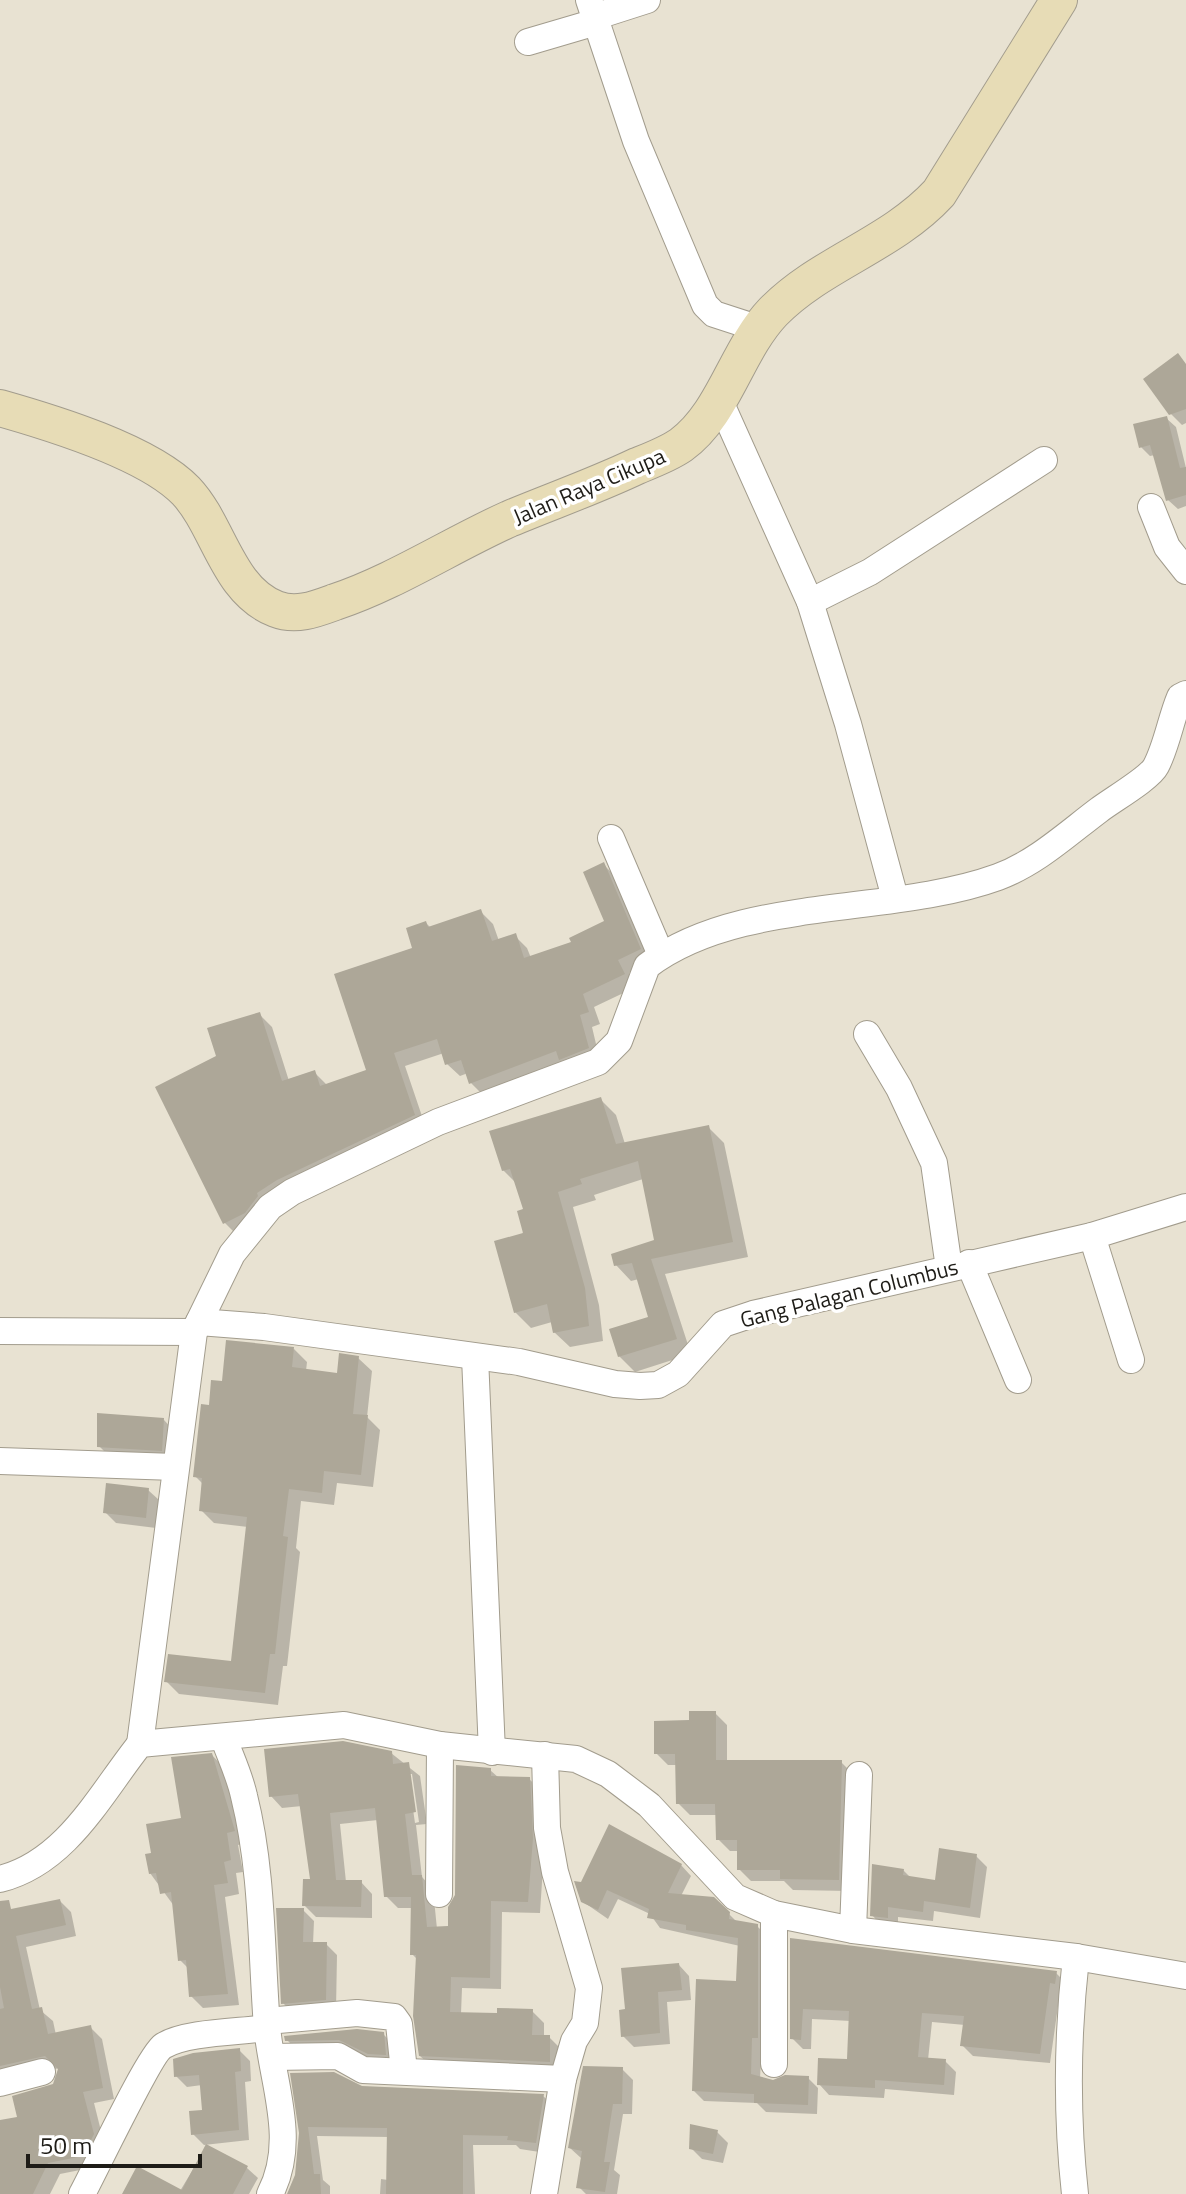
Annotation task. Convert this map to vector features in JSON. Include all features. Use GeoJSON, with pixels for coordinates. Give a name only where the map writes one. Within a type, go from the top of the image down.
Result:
{"type":"FeatureCollection","features":[{"type":"Feature","properties":{"kind":"main road","name":"Jalan Raya Cikupa"},"geometry":{"type":"LineString","coordinates":[[0,408],[110,446],[167,475],[199,508],[244,585],[274,609],[288,613],[338,602],[509,519],[577,494],[678,447],[700,430],[760,329],[774,312],[802,289],[891,236],[929,204],[1059,0]]}},
{"type":"Feature","properties":{"kind":"street"},"geometry":{"type":"LineString","coordinates":[[528,42],[593,13],[647,0]]}},
{"type":"Feature","properties":{"kind":"street"},"geometry":{"type":"LineString","coordinates":[[593,13],[636,141],[705,305],[714,314],[760,329]]}},
{"type":"Feature","properties":{"kind":"street"},"geometry":{"type":"LineString","coordinates":[[718,397],[805,593],[848,724],[895,898]]}},
{"type":"Feature","properties":{"kind":"street"},"geometry":{"type":"LineString","coordinates":[[805,593],[883,564],[1044,460]]}},
{"type":"Feature","properties":{"kind":"street"},"geometry":{"type":"LineString","coordinates":[[1151,507],[1167,547],[1186,571]]}},
{"type":"Feature","properties":{"kind":"street"},"geometry":{"type":"LineString","coordinates":[[0,1879],[16,1875],[68,1839],[140,1744],[196,1327],[232,1254],[270,1207],[375,1149],[598,1062],[619,1041],[629,1019],[637,985],[647,966],[661,955],[714,932],[998,877],[1048,850],[1156,767],[1180,697],[1186,694]]}},
{"type":"Feature","properties":{"kind":"street"},"geometry":{"type":"LineString","coordinates":[[611,838],[661,955]]}},
{"type":"Feature","properties":{"kind":"street"},"geometry":{"type":"LineString","coordinates":[[867,1034],[899,1088],[934,1163],[959,1266],[1018,1380]]}},
{"type":"Feature","properties":{"kind":"street","name":"Gang Palagan Columbus"},"geometry":{"type":"LineString","coordinates":[[0,1331],[264,1327],[550,1367],[615,1384],[658,1385],[691,1363],[723,1324],[753,1314],[1092,1236],[1186,1207]]}},
{"type":"Feature","properties":{"kind":"street"},"geometry":{"type":"LineString","coordinates":[[1092,1236],[1131,1360]]}},
{"type":"Feature","properties":{"kind":"street"},"geometry":{"type":"LineString","coordinates":[[475,1357],[492,1752]]}},
{"type":"Feature","properties":{"kind":"street"},"geometry":{"type":"LineString","coordinates":[[0,1461],[175,1467]]}},
{"type":"Feature","properties":{"kind":"street"},"geometry":{"type":"LineString","coordinates":[[140,1744],[224,1739],[294,1727],[344,1725],[440,1745],[576,1759],[608,1774],[649,1805],[735,1897],[774,1914],[853,1930],[1076,1957],[1186,1976]]}},
{"type":"Feature","properties":{"kind":"street"},"geometry":{"type":"LineString","coordinates":[[224,1739],[244,1796],[262,1916],[267,2025],[283,2133],[282,2159],[270,2194]]}},
{"type":"Feature","properties":{"kind":"street"},"geometry":{"type":"LineString","coordinates":[[439,1894],[440,1745]]}},
{"type":"Feature","properties":{"kind":"street"},"geometry":{"type":"LineString","coordinates":[[544,2194],[563,2079],[574,2041],[585,2023],[589,1988],[555,1872],[547,1828],[545,1755]]}},
{"type":"Feature","properties":{"kind":"street"},"geometry":{"type":"LineString","coordinates":[[853,1930],[859,1775]]}},
{"type":"Feature","properties":{"kind":"street"},"geometry":{"type":"LineString","coordinates":[[774,1914],[774,2064]]}},
{"type":"Feature","properties":{"kind":"street"},"geometry":{"type":"LineString","coordinates":[[1075,2194],[1067,2086],[1068,2031],[1076,1957]]}},
{"type":"Feature","properties":{"kind":"street"},"geometry":{"type":"LineString","coordinates":[[82,2194],[144,2072],[161,2047],[267,2025],[357,2013],[394,2017],[399,2024],[404,2071]]}},
{"type":"Feature","properties":{"kind":"street"},"geometry":{"type":"LineString","coordinates":[[272,2057],[338,2056],[363,2070],[563,2079]]}},
{"type":"Feature","properties":{"kind":"street"},"geometry":{"type":"LineString","coordinates":[[0,2083],[42,2072]]}},
{"type":"Feature","properties":{"kind":"building"},"geometry":{"type":"Polygon","coordinates":[[[1178,353],[1186,364],[1186,409],[1169,415],[1143,379],[1178,353]]]}},
{"type":"Feature","properties":{"kind":"building"},"geometry":{"type":"Polygon","coordinates":[[[1167,416],[1180,468],[1186,467],[1186,495],[1166,501],[1150,445],[1139,448],[1133,424],[1167,416]]]}},
{"type":"Feature","properties":{"kind":"building"},"geometry":{"type":"Polygon","coordinates":[[[604,862],[641,949],[618,960],[625,974],[583,994],[589,1012],[580,1015],[589,1048],[559,1060],[556,1051],[469,1084],[461,1060],[445,1065],[437,1039],[394,1053],[415,1115],[277,1180],[257,1193],[258,1196],[245,1213],[223,1224],[155,1087],[216,1056],[207,1028],[260,1012],[282,1081],[315,1070],[320,1086],[366,1070],[334,974],[412,948],[406,928],[426,921],[428,927],[481,909],[492,941],[516,933],[524,958],[571,942],[569,938],[604,921],[583,872],[604,862]]]}},
{"type":"Feature","properties":{"kind":"building"},"geometry":{"type":"Polygon","coordinates":[[[601,1097],[616,1144],[709,1125],[733,1242],[651,1259],[677,1339],[618,1357],[609,1329],[648,1317],[632,1263],[614,1266],[611,1254],[654,1240],[638,1161],[580,1179],[582,1184],[558,1192],[585,1288],[589,1326],[553,1333],[547,1304],[514,1313],[494,1241],[523,1233],[517,1211],[523,1209],[510,1169],[502,1171],[489,1131],[601,1097]]]}},
{"type":"Feature","properties":{"kind":"building"},"geometry":{"type":"Polygon","coordinates":[[[226,1340],[294,1347],[292,1367],[337,1373],[339,1353],[359,1356],[353,1414],[368,1415],[361,1475],[324,1471],[322,1493],[289,1489],[283,1536],[288,1537],[275,1654],[270,1654],[265,1693],[164,1682],[168,1654],[231,1661],[247,1517],[199,1511],[202,1478],[193,1477],[201,1404],[209,1405],[211,1380],[222,1381],[226,1340]]]}},
{"type":"Feature","properties":{"kind":"building"},"geometry":{"type":"Polygon","coordinates":[[[97,1413],[164,1418],[162,1451],[97,1447],[97,1413]]]}},
{"type":"Feature","properties":{"kind":"building"},"geometry":{"type":"Polygon","coordinates":[[[106,1483],[149,1488],[146,1518],[103,1513],[106,1483]]]}},
{"type":"Feature","properties":{"kind":"building"},"geometry":{"type":"Polygon","coordinates":[[[689,1711],[716,1711],[716,1760],[842,1760],[839,1880],[780,1879],[780,1870],[737,1870],[737,1840],[716,1840],[715,1804],[676,1804],[675,1754],[654,1754],[654,1721],[689,1720],[689,1711]]]}},
{"type":"Feature","properties":{"kind":"building"},"geometry":{"type":"Polygon","coordinates":[[[343,1741],[392,1751],[393,1764],[409,1762],[416,1812],[405,1814],[412,1875],[422,1875],[427,1927],[448,1926],[448,1907],[455,1895],[456,1765],[491,1768],[491,1776],[530,1777],[533,1838],[528,1902],[491,1901],[490,1978],[451,1977],[450,2012],[497,2013],[497,2008],[533,2009],[532,2035],[550,2035],[550,2062],[419,2056],[413,2016],[416,1955],[410,1955],[411,1897],[384,1897],[375,1808],[330,1813],[336,1880],[362,1880],[361,1907],[302,1906],[303,1879],[310,1879],[298,1794],[269,1797],[264,1749],[343,1741]]]}},
{"type":"Feature","properties":{"kind":"building"},"geometry":{"type":"Polygon","coordinates":[[[212,1753],[235,1831],[227,1833],[231,1860],[224,1862],[228,1883],[214,1885],[228,1994],[189,1997],[186,1960],[178,1961],[171,1892],[160,1894],[156,1873],[149,1874],[145,1854],[151,1853],[146,1824],[181,1818],[171,1757],[212,1753]]]}},
{"type":"Feature","properties":{"kind":"building"},"geometry":{"type":"Polygon","coordinates":[[[609,1824],[682,1864],[668,1893],[714,1897],[730,1912],[729,1919],[758,1924],[758,2038],[752,2038],[751,2074],[773,2080],[785,2075],[809,2076],[808,2105],[754,2103],[754,2094],[692,2091],[696,1979],[736,1981],[738,1938],[686,1930],[686,1925],[647,1918],[649,1909],[607,1890],[598,1910],[581,1902],[574,1881],[581,1882],[609,1824]]]}},
{"type":"Feature","properties":{"kind":"building"},"geometry":{"type":"Polygon","coordinates":[[[939,1848],[977,1854],[970,1908],[924,1901],[923,1912],[888,1907],[888,1918],[870,1916],[872,1864],[904,1869],[903,1875],[935,1880],[939,1848]]]}},
{"type":"Feature","properties":{"kind":"building"},"geometry":{"type":"Polygon","coordinates":[[[60,1899],[66,1925],[16,1936],[32,2009],[42,2007],[48,2034],[91,2025],[103,2088],[83,2092],[94,2134],[83,2156],[48,2163],[33,2194],[0,2194],[0,2120],[17,2117],[12,2096],[53,2084],[58,2069],[45,2056],[0,2066],[0,2009],[4,2008],[0,1987],[0,1901],[9,1900],[11,1909],[60,1899]]]}},
{"type":"Feature","properties":{"kind":"building"},"geometry":{"type":"Polygon","coordinates":[[[276,1908],[304,1908],[303,1942],[327,1942],[326,2000],[281,2004],[276,1908]]]}},
{"type":"Feature","properties":{"kind":"building"},"geometry":{"type":"Polygon","coordinates":[[[790,1938],[1057,1971],[1055,1984],[1050,1983],[1040,2054],[960,2046],[964,2016],[922,2013],[918,2057],[946,2059],[944,2085],[875,2080],[875,2088],[817,2085],[818,2058],[847,2059],[849,2011],[803,2009],[801,2040],[790,2039],[790,1938]]]}},
{"type":"Feature","properties":{"kind":"building"},"geometry":{"type":"Polygon","coordinates":[[[679,1963],[682,1990],[658,1992],[660,2033],[621,2037],[619,2010],[625,2009],[621,1968],[679,1963]]]}},
{"type":"Feature","properties":{"kind":"building"},"geometry":{"type":"Polygon","coordinates":[[[357,2029],[384,2032],[386,2055],[368,2054],[339,2040],[285,2041],[284,2036],[357,2029]]]}},
{"type":"Feature","properties":{"kind":"building"},"geometry":{"type":"Polygon","coordinates":[[[240,2048],[241,2071],[235,2072],[239,2130],[191,2135],[189,2111],[202,2110],[199,2075],[174,2077],[173,2059],[193,2053],[240,2048]]]}},
{"type":"Feature","properties":{"kind":"building"},"geometry":{"type":"Polygon","coordinates":[[[583,2066],[623,2067],[622,2104],[613,2104],[604,2162],[610,2162],[605,2192],[576,2188],[582,2151],[568,2148],[583,2066]]]}},
{"type":"Feature","properties":{"kind":"building"},"geometry":{"type":"Polygon","coordinates":[[[334,2072],[362,2086],[544,2094],[536,2143],[507,2140],[508,2136],[463,2135],[463,2194],[386,2194],[387,2128],[308,2127],[314,2174],[320,2174],[321,2194],[287,2194],[295,2175],[299,2133],[290,2073],[334,2072]]]}},
{"type":"Feature","properties":{"kind":"building"},"geometry":{"type":"Polygon","coordinates":[[[690,2124],[718,2130],[713,2154],[689,2149],[690,2124]]]}},
{"type":"Feature","properties":{"kind":"building"},"geometry":{"type":"Polygon","coordinates":[[[206,2144],[248,2166],[233,2194],[122,2194],[137,2166],[182,2190],[206,2144]]]}}]}
